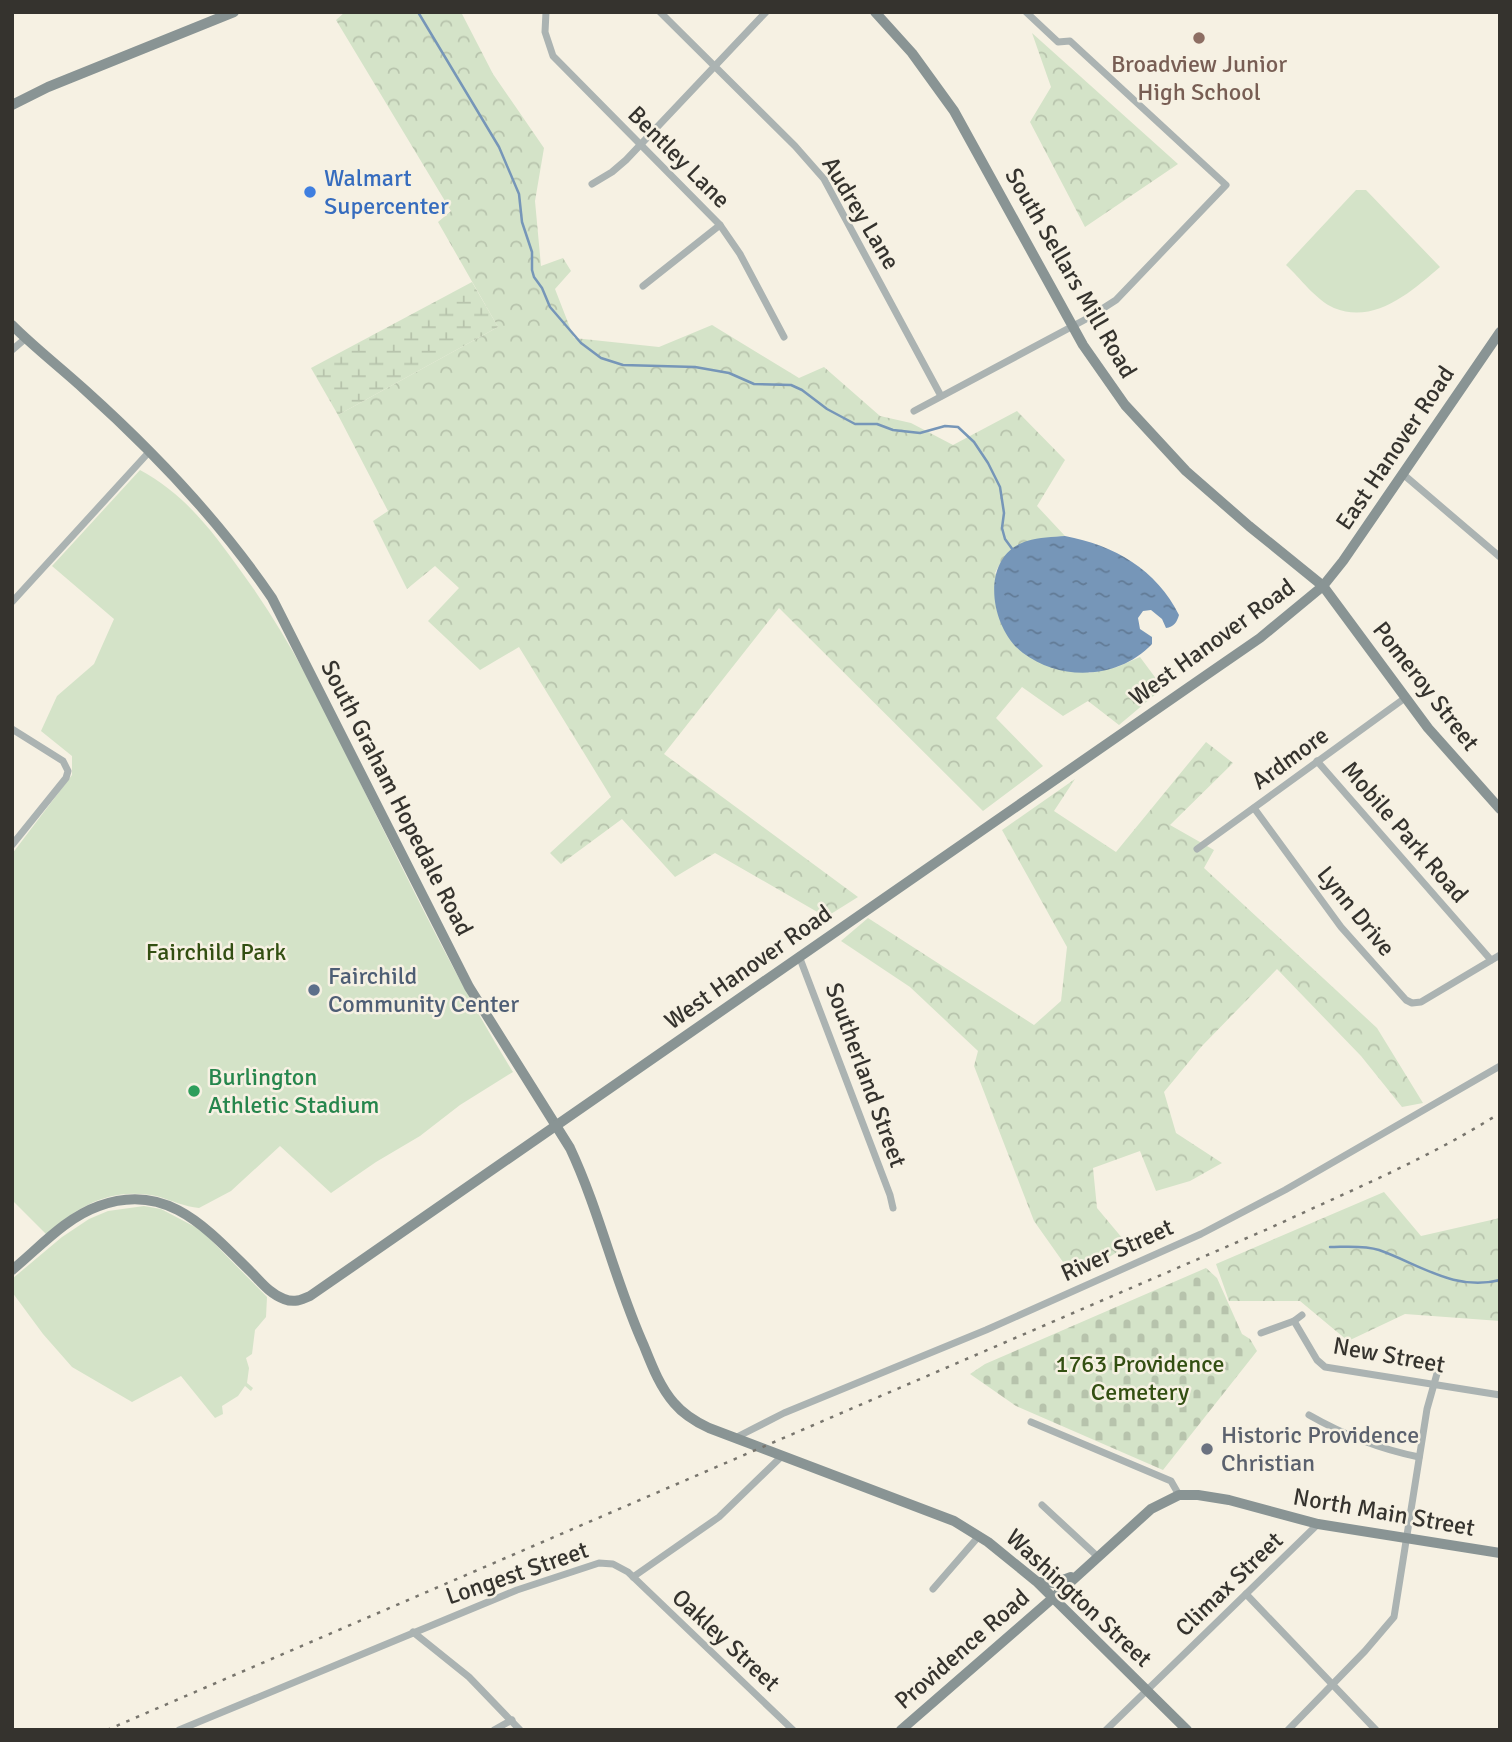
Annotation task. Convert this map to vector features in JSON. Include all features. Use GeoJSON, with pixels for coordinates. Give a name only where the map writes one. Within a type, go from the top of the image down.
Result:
{"type":"FeatureCollection","features":[{"type":"Feature","properties":{"kind":"street"},"geometry":{"type":"LineString","coordinates":[[12,105],[48,87],[234,12]]}},
{"type":"Feature","properties":{"kind":"street","name":"Bentley Lane"},"geometry":{"type":"LineString","coordinates":[[546,12],[545,32],[553,56],[720,225],[740,254],[784,337]]}},
{"type":"Feature","properties":{"kind":"street","name":"Audrey Lane"},"geometry":{"type":"LineString","coordinates":[[660,12],[795,146],[824,179],[941,396]]}},
{"type":"Feature","properties":{"kind":"street"},"geometry":{"type":"LineString","coordinates":[[592,184],[612,172],[766,12]]}},
{"type":"Feature","properties":{"kind":"street","name":"South Sellars Mill Road"},"geometry":{"type":"LineString","coordinates":[[875,12],[912,53],[954,111],[1097,367],[1147,432],[1208,491],[1323,586]]}},
{"type":"Feature","properties":{"kind":"street"},"geometry":{"type":"LineString","coordinates":[[914,411],[1073,327],[1116,300],[1226,185],[1070,41],[1058,42],[1026,12]]}},
{"type":"Feature","properties":{"kind":"street"},"geometry":{"type":"LineString","coordinates":[[643,286],[720,225]]}},
{"type":"Feature","properties":{"kind":"street","name":"South Graham Hopedale Road"},"geometry":{"type":"LineString","coordinates":[[12,325],[86,391],[212,518],[272,598],[469,987],[510,1055],[558,1126],[582,1172],[628,1309],[664,1388],[673,1402],[691,1418],[735,1438]]}},
{"type":"Feature","properties":{"kind":"street","name":"East Hanover Road"},"geometry":{"type":"LineString","coordinates":[[1323,586],[1404,475],[1500,332]]}},
{"type":"Feature","properties":{"kind":"street"},"geometry":{"type":"LineString","coordinates":[[12,350],[26,338]]}},
{"type":"Feature","properties":{"kind":"street"},"geometry":{"type":"LineString","coordinates":[[12,602],[149,452]]}},
{"type":"Feature","properties":{"kind":"street"},"geometry":{"type":"LineString","coordinates":[[1404,475],[1500,557]]}},
{"type":"Feature","properties":{"kind":"street","name":"Pomeroy Street"},"geometry":{"type":"LineString","coordinates":[[1323,586],[1430,731],[1500,809]]}},
{"type":"Feature","properties":{"kind":"street","name":"West Hanover Road"},"geometry":{"type":"LineString","coordinates":[[12,1270],[73,1219],[97,1206],[143,1200],[169,1205],[199,1222],[270,1291],[286,1300],[298,1301],[310,1296],[1202,678],[1259,638],[1323,586]]}},
{"type":"Feature","properties":{"kind":"street","name":"Ardmore"},"geometry":{"type":"LineString","coordinates":[[1197,849],[1405,698]]}},
{"type":"Feature","properties":{"kind":"street"},"geometry":{"type":"LineString","coordinates":[[12,730],[63,761],[68,767],[66,778],[12,845]]}},
{"type":"Feature","properties":{"kind":"street","name":"Mobile Park Road"},"geometry":{"type":"LineString","coordinates":[[1317,761],[1491,960]]}},
{"type":"Feature","properties":{"kind":"street","name":"Lynn Drive"},"geometry":{"type":"LineString","coordinates":[[1254,808],[1341,928],[1406,1000],[1412,1003],[1420,1002],[1500,955]]}},
{"type":"Feature","properties":{"kind":"street","name":"Southerland Street"},"geometry":{"type":"LineString","coordinates":[[799,956],[890,1195],[892,1208]]}},
{"type":"Feature","properties":{"kind":"street","name":"River Street"},"geometry":{"type":"LineString","coordinates":[[735,1438],[784,1413],[986,1330],[1201,1234],[1285,1190],[1500,1066]]}},
{"type":"Feature","properties":{"kind":"street"},"geometry":{"type":"LineString","coordinates":[[1261,1333],[1294,1321],[1302,1315]]}},
{"type":"Feature","properties":{"kind":"street","name":"New Street"},"geometry":{"type":"LineString","coordinates":[[1294,1321],[1317,1360],[1325,1367],[1500,1395]]}},
{"type":"Feature","properties":{"kind":"street"},"geometry":{"type":"LineString","coordinates":[[1288,1730],[1391,1622],[1419,1457],[1433,1384],[1440,1363]]}},
{"type":"Feature","properties":{"kind":"street"},"geometry":{"type":"LineString","coordinates":[[1309,1415],[1376,1447],[1419,1457]]}},
{"type":"Feature","properties":{"kind":"street"},"geometry":{"type":"LineString","coordinates":[[1031,1422],[1171,1481],[1179,1495]]}},
{"type":"Feature","properties":{"kind":"street","name":"Washington Street"},"geometry":{"type":"LineString","coordinates":[[735,1438],[954,1521],[979,1536],[1037,1581],[1188,1730]]}},
{"type":"Feature","properties":{"kind":"street"},"geometry":{"type":"LineString","coordinates":[[633,1577],[719,1517],[782,1456]]}},
{"type":"Feature","properties":{"kind":"street","name":"North Main Street"},"geometry":{"type":"LineString","coordinates":[[1179,1495],[1229,1500],[1318,1524],[1500,1553]]}},
{"type":"Feature","properties":{"kind":"street","name":"Providence Road"},"geometry":{"type":"LineString","coordinates":[[901,1730],[1150,1509],[1179,1495]]}},
{"type":"Feature","properties":{"kind":"street"},"geometry":{"type":"LineString","coordinates":[[1042,1505],[1097,1556]]}},
{"type":"Feature","properties":{"kind":"street","name":"Climax Street"},"geometry":{"type":"LineString","coordinates":[[1106,1730],[1318,1524]]}},
{"type":"Feature","properties":{"kind":"street"},"geometry":{"type":"LineString","coordinates":[[933,1589],[979,1536]]}},
{"type":"Feature","properties":{"kind":"street","name":"Longest Street"},"geometry":{"type":"LineString","coordinates":[[179,1730],[517,1590],[599,1563],[619,1566],[633,1577]]}},
{"type":"Feature","properties":{"kind":"street"},"geometry":{"type":"LineString","coordinates":[[1037,1581],[1055,1583],[1078,1574]]}},
{"type":"Feature","properties":{"kind":"street","name":"Oakley Street"},"geometry":{"type":"LineString","coordinates":[[633,1577],[793,1730]]}},
{"type":"Feature","properties":{"kind":"street"},"geometry":{"type":"LineString","coordinates":[[1245,1594],[1376,1730]]}},
{"type":"Feature","properties":{"kind":"street"},"geometry":{"type":"LineString","coordinates":[[413,1632],[469,1677],[520,1730]]}},
{"type":"Feature","properties":{"kind":"street"},"geometry":{"type":"LineString","coordinates":[[494,1730],[512,1720]]}},
{"type":"Feature","properties":{"kind":"green space"},"geometry":{"type":"Polygon","coordinates":[[[345,12],[461,12],[493,74],[544,148],[535,201],[541,266],[563,258],[571,271],[555,289],[574,338],[659,347],[712,325],[799,378],[824,367],[880,416],[911,423],[953,445],[1017,411],[1065,460],[1037,506],[1065,536],[1032,540],[1015,547],[995,573],[1089,673],[1117,667],[1140,657],[1163,688],[1119,725],[1088,701],[1063,716],[1022,687],[996,718],[1043,766],[983,811],[779,608],[664,754],[858,897],[826,917],[715,853],[675,877],[622,819],[561,864],[550,853],[611,797],[519,647],[480,670],[428,621],[459,588],[435,566],[407,589],[373,521],[388,511],[338,415],[498,327],[438,222],[451,211],[336,20],[345,12]]]}},
{"type":"Feature","properties":{"kind":"green space"},"geometry":{"type":"Polygon","coordinates":[[[1032,33],[1178,164],[1085,227],[1030,122],[1051,87],[1032,33]]]}},
{"type":"Feature","properties":{"kind":"green space"},"geometry":{"type":"Polygon","coordinates":[[[1356,190],[1366,190],[1440,267],[1392,303],[1364,312],[1349,312],[1327,304],[1286,265],[1356,190]]]}},
{"type":"Feature","properties":{"kind":"green space"},"geometry":{"type":"Polygon","coordinates":[[[472,282],[498,327],[338,415],[311,368],[472,282]]]}},
{"type":"Feature","properties":{"kind":"green space","name":"Fairchild Park"},"geometry":{"type":"Polygon","coordinates":[[[140,470],[171,491],[198,516],[263,602],[298,661],[442,945],[513,1072],[331,1193],[280,1146],[231,1191],[199,1208],[156,1196],[124,1194],[83,1207],[46,1234],[12,1200],[12,854],[72,775],[72,756],[41,731],[57,696],[94,664],[114,619],[52,566],[140,470]]]}},
{"type":"Feature","properties":{"kind":"green space"},"geometry":{"type":"Polygon","coordinates":[[[1206,742],[1233,763],[1170,825],[1214,850],[1204,868],[1377,1028],[1423,1103],[1402,1107],[1361,1056],[1277,969],[1202,1046],[1164,1092],[1176,1133],[1222,1163],[1190,1181],[1156,1191],[1140,1151],[1093,1168],[1097,1208],[1128,1245],[1075,1279],[1034,1221],[974,1066],[978,1051],[910,987],[841,941],[868,918],[1034,1025],[1061,1001],[1067,947],[1002,830],[1075,779],[1054,811],[1116,852],[1206,742]]]}},
{"type":"Feature","properties":{"kind":"green space"},"geometry":{"type":"Polygon","coordinates":[[[1384,1192],[1421,1236],[1500,1218],[1500,1321],[1405,1314],[1348,1341],[1300,1301],[1229,1301],[1216,1264],[1384,1192]]]}},
{"type":"Feature","properties":{"kind":"green space"},"geometry":{"type":"Polygon","coordinates":[[[144,1206],[161,1209],[201,1230],[267,1297],[266,1317],[255,1330],[252,1354],[246,1358],[249,1368],[247,1383],[253,1388],[251,1391],[245,1386],[238,1396],[222,1406],[223,1414],[215,1418],[181,1376],[132,1402],[72,1367],[12,1292],[12,1279],[62,1237],[89,1219],[108,1211],[144,1206]]]}},
{"type":"Feature","properties":{"kind":"green space","name":"1763 Providence Cemetery"},"geometry":{"type":"Polygon","coordinates":[[[1206,1268],[1217,1278],[1242,1334],[1250,1339],[1257,1351],[1163,1470],[1016,1406],[970,1374],[985,1364],[1206,1268]]]}},
{"type":"Feature","properties":{"kind":"water"},"geometry":{"type":"Polygon","coordinates":[[[1065,536],[1100,546],[1132,562],[1159,585],[1170,599],[1179,615],[1171,627],[1166,628],[1162,619],[1151,610],[1143,611],[1138,618],[1140,629],[1152,637],[1152,644],[1139,656],[1107,670],[1072,672],[1038,662],[1012,642],[997,611],[994,594],[995,577],[1001,561],[1011,549],[1027,541],[1065,536]]]}},
{"type":"Feature","properties":{"kind":"waterway"},"geometry":{"type":"LineString","coordinates":[[418,12],[499,147],[519,194],[522,222],[532,252],[534,277],[550,307],[581,343],[601,358],[623,365],[695,367],[729,373],[754,384],[791,385],[855,424],[877,424],[893,430],[920,433],[945,426],[958,427],[974,442],[1000,487],[1004,513],[1002,528],[1005,539],[1013,550]]}},
{"type":"Feature","properties":{"kind":"waterway"},"geometry":{"type":"LineString","coordinates":[[1330,1247],[1373,1248],[1452,1279],[1484,1283],[1500,1280]]}},
{"type":"Feature","properties":{"kind":"railway"},"geometry":{"type":"LineString","coordinates":[[107,1730],[1270,1228],[1416,1160],[1500,1113]]}},
{"type":"Feature","properties":{"kind":"place","name":"Broadview Junior High School"},"geometry":{"type":"Point","coordinates":[1199,38]}},
{"type":"Feature","properties":{"kind":"place","name":"Walmart Supercenter"},"geometry":{"type":"Point","coordinates":[310,192]}},
{"type":"Feature","properties":{"kind":"place","name":"Fairchild Community Center"},"geometry":{"type":"Point","coordinates":[314,990]}},
{"type":"Feature","properties":{"kind":"place","name":"Burlington Athletic Stadium"},"geometry":{"type":"Point","coordinates":[194,1091]}},
{"type":"Feature","properties":{"kind":"place","name":"Historic Providence Christian"},"geometry":{"type":"Point","coordinates":[1207,1449]}}]}
